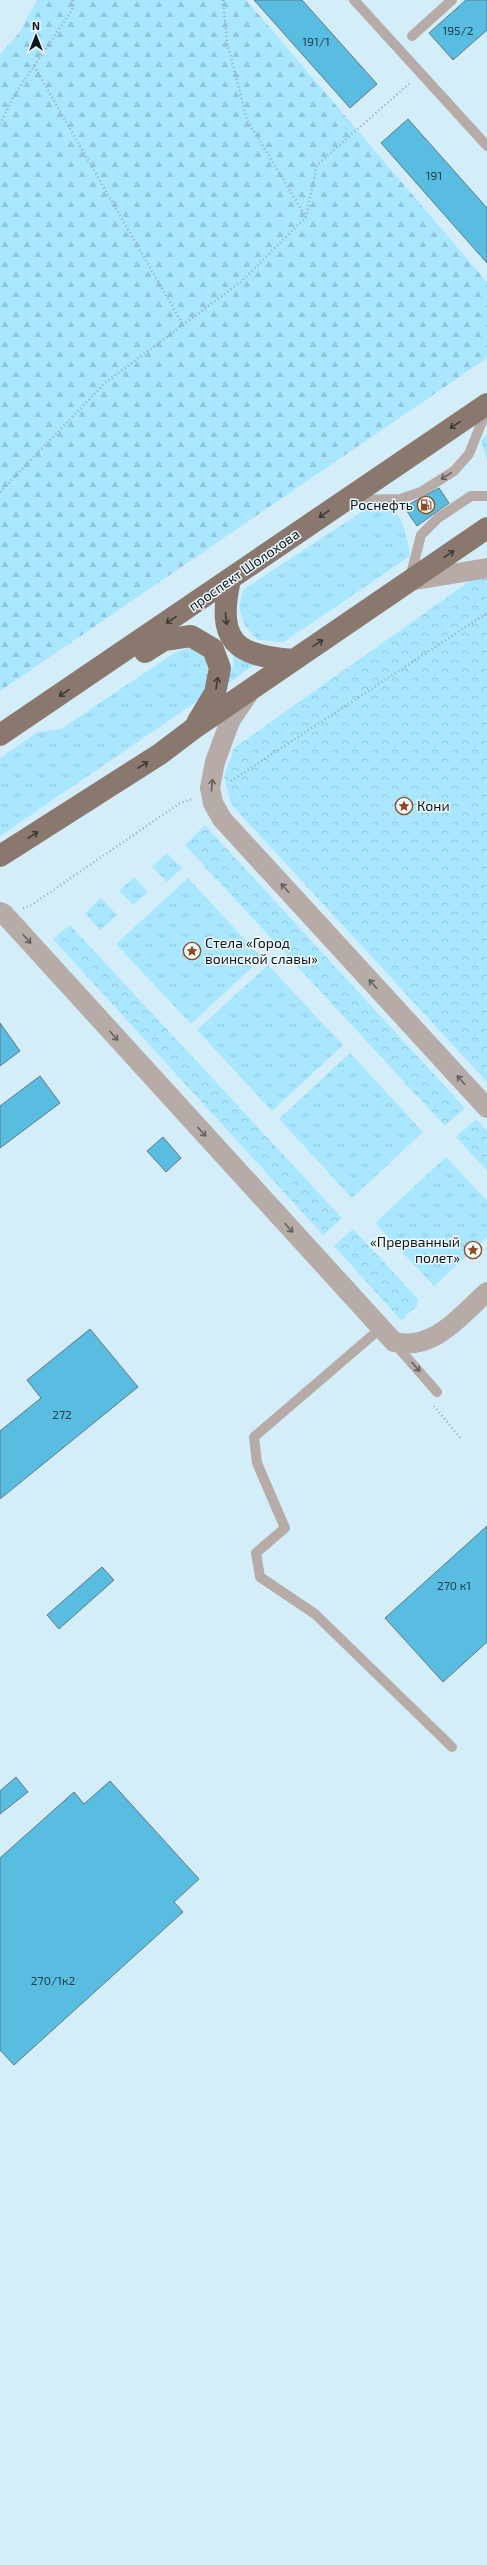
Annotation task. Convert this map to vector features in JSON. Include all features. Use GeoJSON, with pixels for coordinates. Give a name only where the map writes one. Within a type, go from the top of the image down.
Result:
{"type":"FeatureCollection","features":[{"type":"Feature","properties":{"kind":"main road","name":"проспект Шолохова"},"geometry":{"type":"LineString","coordinates":[[0,735],[230,580],[343,500],[487,404]]}},
{"type":"Feature","properties":{"kind":"main road"},"geometry":{"type":"LineString","coordinates":[[0,856],[160,754],[193,729],[487,528]]}},
{"type":"Feature","properties":{"kind":"main road"},"geometry":{"type":"LineString","coordinates":[[230,580],[225,604],[226,624],[232,640],[248,652],[267,658],[294,660]]}},
{"type":"Feature","properties":{"kind":"main road"},"geometry":{"type":"LineString","coordinates":[[90,675],[111,673],[164,640],[192,636],[213,650],[220,668],[215,694],[193,729]]}},
{"type":"Feature","properties":{"kind":"street"},"geometry":{"type":"LineString","coordinates":[[409,581],[487,568]]}},
{"type":"Feature","properties":{"kind":"street"},"geometry":{"type":"LineString","coordinates":[[253,689],[230,720],[215,762],[212,794],[213,804],[222,819],[484,1100]]}},
{"type":"Feature","properties":{"kind":"street"},"geometry":{"type":"LineString","coordinates":[[0,912],[4,914],[387,1335],[407,1345],[423,1343],[436,1337],[487,1292]]}},
{"type":"Feature","properties":{"kind":"lane"},"geometry":{"type":"LineString","coordinates":[[354,0],[487,146]]}},
{"type":"Feature","properties":{"kind":"lane"},"geometry":{"type":"LineString","coordinates":[[412,36],[452,0]]}},
{"type":"Feature","properties":{"kind":"lane"},"geometry":{"type":"LineString","coordinates":[[343,500],[400,499],[421,492],[454,471],[469,454],[487,409]]}},
{"type":"Feature","properties":{"kind":"lane"},"geometry":{"type":"LineString","coordinates":[[409,581],[421,535],[438,518],[471,496],[487,496]]}},
{"type":"Feature","properties":{"kind":"lane"},"geometry":{"type":"LineString","coordinates":[[437,1392],[387,1335],[254,1437],[257,1463],[285,1528],[256,1553],[260,1577],[315,1614],[452,1747]]}},
{"type":"Feature","properties":{"kind":"path"},"geometry":{"type":"LineString","coordinates":[[0,124],[15,94],[72,10],[72,0]]}},
{"type":"Feature","properties":{"kind":"path"},"geometry":{"type":"LineString","coordinates":[[223,0],[227,42],[247,120],[306,217]]}},
{"type":"Feature","properties":{"kind":"path"},"geometry":{"type":"LineString","coordinates":[[34,66],[183,325]]}},
{"type":"Feature","properties":{"kind":"path"},"geometry":{"type":"LineString","coordinates":[[0,492],[106,382],[242,282],[306,217],[317,165],[421,73]]}},
{"type":"Feature","properties":{"kind":"path"},"geometry":{"type":"LineString","coordinates":[[30,906],[180,803],[212,794],[487,613]]}},
{"type":"Feature","properties":{"kind":"path"},"geometry":{"type":"LineString","coordinates":[[429,1400],[462,1440]]}},
{"type":"Feature","properties":{"kind":"green space"},"geometry":{"type":"Polygon","coordinates":[[[37,0],[246,0],[487,282],[487,358],[0,691],[0,54],[19,33],[37,0]]]}},
{"type":"Feature","properties":{"kind":"green space"},"geometry":{"type":"Polygon","coordinates":[[[487,435],[487,460],[481,440],[487,435]]]}},
{"type":"Feature","properties":{"kind":"green space"},"geometry":{"type":"Polygon","coordinates":[[[375,503],[390,507],[399,517],[406,536],[410,556],[284,642],[258,640],[245,626],[239,607],[243,590],[375,503]]]}},
{"type":"Feature","properties":{"kind":"green space"},"geometry":{"type":"Polygon","coordinates":[[[487,575],[487,1082],[231,804],[224,777],[234,748],[470,581],[487,575]]]}},
{"type":"Feature","properties":{"kind":"green space"},"geometry":{"type":"Polygon","coordinates":[[[188,648],[199,652],[207,663],[207,683],[199,700],[0,836],[0,758],[38,732],[61,729],[176,652],[188,648]]]}},
{"type":"Feature","properties":{"kind":"green space"},"geometry":{"type":"Polygon","coordinates":[[[234,651],[257,663],[223,687],[233,666],[234,651]]]}},
{"type":"Feature","properties":{"kind":"green space"},"geometry":{"type":"Polygon","coordinates":[[[205,825],[465,1108],[445,1126],[185,845],[205,825]]]}},
{"type":"Feature","properties":{"kind":"green space"},"geometry":{"type":"Polygon","coordinates":[[[167,853],[182,868],[167,882],[152,867],[167,853]]]}},
{"type":"Feature","properties":{"kind":"green space"},"geometry":{"type":"Polygon","coordinates":[[[134,877],[148,892],[133,905],[119,891],[134,877]]]}},
{"type":"Feature","properties":{"kind":"green space"},"geometry":{"type":"Polygon","coordinates":[[[188,878],[262,958],[191,1024],[116,944],[188,878]]]}},
{"type":"Feature","properties":{"kind":"green space"},"geometry":{"type":"Polygon","coordinates":[[[101,898],[117,915],[100,930],[85,913],[101,898]]]}},
{"type":"Feature","properties":{"kind":"green space"},"geometry":{"type":"Polygon","coordinates":[[[70,925],[342,1218],[323,1235],[53,939],[70,925]]]}},
{"type":"Feature","properties":{"kind":"green space"},"geometry":{"type":"Polygon","coordinates":[[[268,965],[343,1045],[272,1111],[197,1030],[268,965]]]}},
{"type":"Feature","properties":{"kind":"green space"},"geometry":{"type":"Polygon","coordinates":[[[350,1053],[423,1132],[352,1198],[279,1119],[350,1053]]]}},
{"type":"Feature","properties":{"kind":"green space"},"geometry":{"type":"Polygon","coordinates":[[[476,1119],[487,1131],[487,1171],[456,1137],[476,1119]]]}},
{"type":"Feature","properties":{"kind":"green space"},"geometry":{"type":"Polygon","coordinates":[[[446,1157],[487,1201],[487,1237],[434,1286],[375,1223],[446,1157]]]}},
{"type":"Feature","properties":{"kind":"green space"},"geometry":{"type":"Polygon","coordinates":[[[353,1229],[418,1299],[417,1306],[401,1320],[334,1246],[353,1229]]]}},
{"type":"Feature","properties":{"kind":"building"},"geometry":{"type":"Polygon","coordinates":[[[254,0],[302,0],[377,84],[350,108],[254,0]]]}},
{"type":"Feature","properties":{"kind":"building"},"geometry":{"type":"Polygon","coordinates":[[[466,0],[487,0],[487,30],[453,60],[429,33],[466,0]]]}},
{"type":"Feature","properties":{"kind":"building"},"geometry":{"type":"Polygon","coordinates":[[[408,119],[487,208],[487,263],[381,143],[408,119]]]}},
{"type":"Feature","properties":{"kind":"building"},"geometry":{"type":"Polygon","coordinates":[[[439,488],[449,503],[417,526],[404,507],[439,488]]]}},
{"type":"Feature","properties":{"kind":"building"},"geometry":{"type":"Polygon","coordinates":[[[0,1023],[20,1051],[0,1066],[0,1023]]]}},
{"type":"Feature","properties":{"kind":"building"},"geometry":{"type":"Polygon","coordinates":[[[40,1076],[60,1103],[0,1148],[0,1106],[40,1076]]]}},
{"type":"Feature","properties":{"kind":"building"},"geometry":{"type":"Polygon","coordinates":[[[163,1137],[181,1158],[166,1172],[147,1151],[163,1137]]]}},
{"type":"Feature","properties":{"kind":"building"},"geometry":{"type":"Polygon","coordinates":[[[90,1329],[138,1387],[0,1499],[0,1431],[41,1398],[27,1380],[90,1329]]]}},
{"type":"Feature","properties":{"kind":"building"},"geometry":{"type":"Polygon","coordinates":[[[487,1526],[487,1642],[443,1682],[385,1618],[487,1526]]]}},
{"type":"Feature","properties":{"kind":"building"},"geometry":{"type":"Polygon","coordinates":[[[102,1567],[114,1580],[59,1629],[47,1615],[102,1567]]]}},
{"type":"Feature","properties":{"kind":"building"},"geometry":{"type":"Polygon","coordinates":[[[16,1777],[28,1792],[0,1814],[0,1791],[16,1777]]]}},
{"type":"Feature","properties":{"kind":"building"},"geometry":{"type":"Polygon","coordinates":[[[110,1781],[199,1879],[174,1902],[183,1912],[14,2065],[0,2050],[0,1858],[74,1792],[84,1804],[110,1781]]]}},
{"type":"Feature","properties":{"kind":"place","name":"Роснефть"},"geometry":{"type":"Point","coordinates":[426,505]}},
{"type":"Feature","properties":{"kind":"place","name":"Кони"},"geometry":{"type":"Point","coordinates":[404,806]}},
{"type":"Feature","properties":{"kind":"place","name":"Стела «Город воинской славы»"},"geometry":{"type":"Point","coordinates":[192,951]}},
{"type":"Feature","properties":{"kind":"place","name":"«Пpepвaнный пoлeт»"},"geometry":{"type":"Point","coordinates":[473,1250]}}]}
